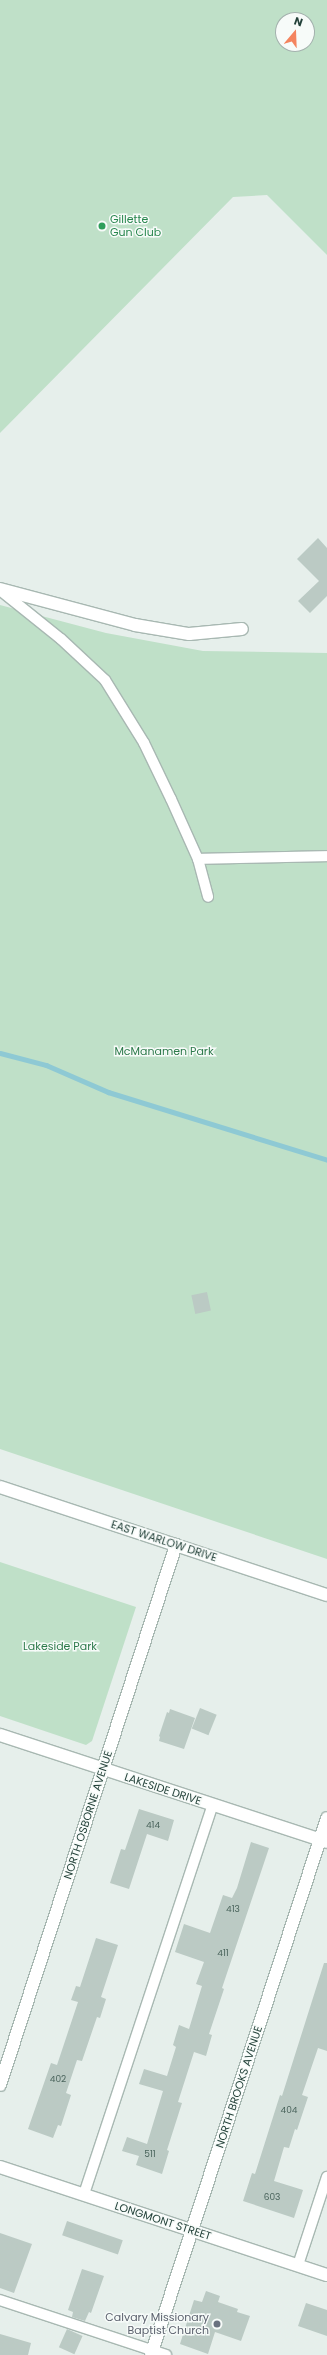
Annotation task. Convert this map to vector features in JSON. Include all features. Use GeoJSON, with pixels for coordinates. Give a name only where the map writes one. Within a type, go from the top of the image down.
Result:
{"type":"FeatureCollection","features":[{"type":"Feature","properties":{"kind":"street"},"geometry":{"type":"LineString","coordinates":[[0,589],[135,625],[174,632],[190,634],[242,628]]}},
{"type":"Feature","properties":{"kind":"street","name":"EAST WARLOW DRIVE"},"geometry":{"type":"LineString","coordinates":[[0,1487],[327,1595]]}},
{"type":"Feature","properties":{"kind":"street","name":"NORTH OSBORNE AVENUE"},"geometry":{"type":"LineString","coordinates":[[0,2085],[176,1545]]}},
{"type":"Feature","properties":{"kind":"street","name":"LAKESIDE DRIVE"},"geometry":{"type":"LineString","coordinates":[[0,1735],[324,1841]]}},
{"type":"Feature","properties":{"kind":"street","name":"NORTH BROOKS AVENUE"},"geometry":{"type":"LineString","coordinates":[[152,2353],[192,2230],[324,1841],[327,1818]]}},
{"type":"Feature","properties":{"kind":"street","name":"LONGMONT STREET"},"geometry":{"type":"LineString","coordinates":[[0,2166],[327,2275]]}},
{"type":"Feature","properties":{"kind":"lane"},"geometry":{"type":"LineString","coordinates":[[0,589],[61,639],[105,680],[144,744],[198,859],[208,897]]}},
{"type":"Feature","properties":{"kind":"lane"},"geometry":{"type":"LineString","coordinates":[[198,859],[327,856]]}},
{"type":"Feature","properties":{"kind":"lane"},"geometry":{"type":"LineString","coordinates":[[84,2194],[213,1805]]}},
{"type":"Feature","properties":{"kind":"lane"},"geometry":{"type":"LineString","coordinates":[[298,2265],[327,2177]]}},
{"type":"Feature","properties":{"kind":"lane"},"geometry":{"type":"LineString","coordinates":[[0,2300],[152,2353],[166,2355]]}},
{"type":"Feature","properties":{"kind":"green space","name":"Gillette Gun Club"},"geometry":{"type":"Polygon","coordinates":[[[0,0],[327,0],[327,255],[267,195],[233,197],[0,433],[0,0]]]}},
{"type":"Feature","properties":{"kind":"green space","name":"McManamen Park"},"geometry":{"type":"Polygon","coordinates":[[[0,605],[106,633],[203,651],[327,653],[327,1559],[0,1449],[0,605]]]}},
{"type":"Feature","properties":{"kind":"green space","name":"Lakeside Park"},"geometry":{"type":"Polygon","coordinates":[[[0,1562],[136,1607],[92,1741],[86,1745],[0,1716],[0,1562]]]}},
{"type":"Feature","properties":{"kind":"building"},"geometry":{"type":"Polygon","coordinates":[[[318,538],[327,548],[327,596],[310,613],[298,601],[319,581],[297,559],[318,538]]]}},
{"type":"Feature","properties":{"kind":"building"},"geometry":{"type":"Polygon","coordinates":[[[207,1292],[211,1311],[195,1314],[191,1295],[207,1292]]]}},
{"type":"Feature","properties":{"kind":"building"},"geometry":{"type":"Polygon","coordinates":[[[200,1708],[217,1715],[208,1735],[192,1728],[200,1708]]]}},
{"type":"Feature","properties":{"kind":"building"},"geometry":{"type":"Polygon","coordinates":[[[170,1709],[195,1718],[184,1749],[159,1741],[159,1736],[167,1712],[169,1713],[170,1709]]]}},
{"type":"Feature","properties":{"kind":"building"},"geometry":{"type":"Polygon","coordinates":[[[139,1809],[174,1820],[168,1841],[147,1834],[129,1889],[110,1883],[121,1849],[125,1850],[139,1809]]]}},
{"type":"Feature","properties":{"kind":"building"},"geometry":{"type":"Polygon","coordinates":[[[251,1842],[269,1848],[222,1988],[224,1989],[209,2034],[212,2035],[206,2056],[194,2052],[178,2102],[182,2103],[167,2150],[169,2151],[162,2174],[136,2165],[139,2156],[122,2151],[127,2137],[147,2144],[163,2091],[139,2084],[144,2069],[167,2076],[176,2047],[173,2045],[179,2025],[189,2029],[202,1986],[196,1984],[204,1962],[175,1952],[184,1924],[210,1933],[223,1895],[232,1898],[237,1888],[251,1842]]]}},
{"type":"Feature","properties":{"kind":"building"},"geometry":{"type":"Polygon","coordinates":[[[96,1938],[118,1945],[101,1997],[106,1999],[100,2018],[97,2017],[82,2061],[77,2060],[66,2093],[71,2095],[61,2126],[58,2125],[53,2138],[28,2129],[51,2063],[57,2065],[78,2002],[71,2000],[76,1986],[80,1987],[96,1938]]]}},
{"type":"Feature","properties":{"kind":"building"},"geometry":{"type":"Polygon","coordinates":[[[324,1963],[327,1963],[327,2051],[318,2048],[302,2095],[308,2097],[297,2130],[295,2129],[289,2148],[284,2147],[274,2181],[303,2190],[294,2218],[243,2201],[252,2173],[255,2174],[280,2095],[282,2096],[324,1963]]]}},
{"type":"Feature","properties":{"kind":"building"},"geometry":{"type":"Polygon","coordinates":[[[67,2221],[123,2240],[118,2254],[62,2235],[67,2221]]]}},
{"type":"Feature","properties":{"kind":"building"},"geometry":{"type":"Polygon","coordinates":[[[0,2233],[32,2244],[14,2293],[0,2288],[0,2233]]]}},
{"type":"Feature","properties":{"kind":"building"},"geometry":{"type":"Polygon","coordinates":[[[82,2269],[104,2276],[91,2313],[89,2312],[85,2321],[72,2317],[73,2312],[68,2310],[82,2269]]]}},
{"type":"Feature","properties":{"kind":"building","name":"Calvary Missionary Baptist Church"},"geometry":{"type":"Polygon","coordinates":[[[206,2291],[220,2296],[218,2302],[238,2309],[237,2312],[250,2316],[241,2341],[215,2332],[208,2354],[180,2344],[194,2300],[202,2302],[206,2291]]]}},
{"type":"Feature","properties":{"kind":"building"},"geometry":{"type":"Polygon","coordinates":[[[306,2303],[327,2310],[327,2336],[298,2326],[306,2303]]]}},
{"type":"Feature","properties":{"kind":"building"},"geometry":{"type":"Polygon","coordinates":[[[67,2329],[83,2336],[74,2354],[59,2347],[67,2329]]]}},
{"type":"Feature","properties":{"kind":"building"},"geometry":{"type":"Polygon","coordinates":[[[0,2334],[31,2343],[28,2355],[0,2355],[0,2334]]]}},
{"type":"Feature","properties":{"kind":"waterway"},"geometry":{"type":"LineString","coordinates":[[0,1053],[46,1065],[108,1092],[327,1160]]}},
{"type":"Feature","properties":{"kind":"place","name":"Gillette Gun Club"},"geometry":{"type":"Point","coordinates":[102,226]}},
{"type":"Feature","properties":{"kind":"place","name":"Calvary Missionary Baptist Church"},"geometry":{"type":"Point","coordinates":[217,2324]}}]}
